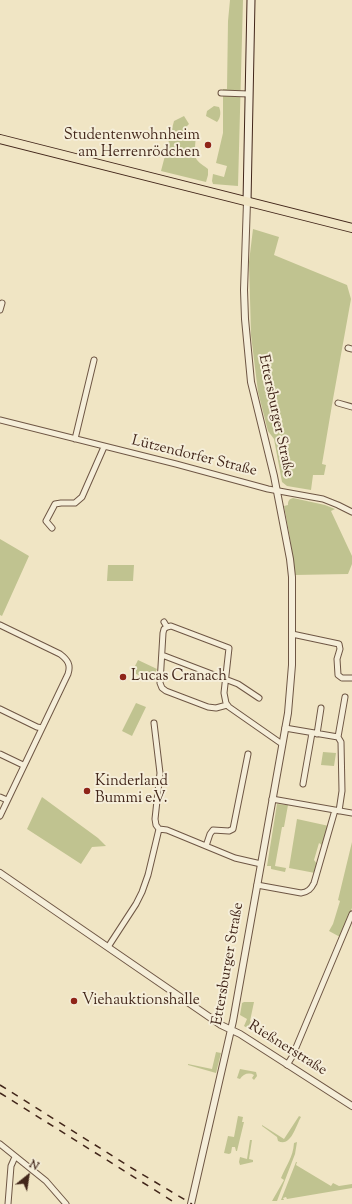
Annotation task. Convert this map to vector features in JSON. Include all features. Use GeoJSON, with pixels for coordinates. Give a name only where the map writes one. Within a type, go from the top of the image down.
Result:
{"type":"FeatureCollection","features":[{"type":"Feature","properties":{"kind":"main road"},"geometry":{"type":"LineString","coordinates":[[247,202],[251,0]]}},
{"type":"Feature","properties":{"kind":"main road"},"geometry":{"type":"LineString","coordinates":[[0,139],[352,228]]}},
{"type":"Feature","properties":{"kind":"street"},"geometry":{"type":"LineString","coordinates":[[221,93],[249,94]]}},
{"type":"Feature","properties":{"kind":"street","name":"Ettersburger Straße"},"geometry":{"type":"LineString","coordinates":[[191,1204],[231,1030],[290,696],[292,577],[290,559],[266,440],[254,396],[247,348],[244,290],[247,202]]}},
{"type":"Feature","properties":{"kind":"street"},"geometry":{"type":"LineString","coordinates":[[0,310],[2,303]]}},
{"type":"Feature","properties":{"kind":"street"},"geometry":{"type":"LineString","coordinates":[[75,439],[94,360]]}},
{"type":"Feature","properties":{"kind":"street"},"geometry":{"type":"LineString","coordinates":[[338,403],[352,407]]}},
{"type":"Feature","properties":{"kind":"street","name":"Lützendorfer Straße"},"geometry":{"type":"LineString","coordinates":[[0,420],[277,491],[322,499],[352,512]]}},
{"type":"Feature","properties":{"kind":"street"},"geometry":{"type":"LineString","coordinates":[[52,528],[46,521],[54,507],[56,504],[61,503],[75,503],[82,497],[104,447]]}},
{"type":"Feature","properties":{"kind":"street"},"geometry":{"type":"LineString","coordinates":[[227,705],[216,708],[208,707],[164,690],[160,683],[163,632],[165,624],[229,648],[224,693],[224,698],[227,705],[282,744]]}},
{"type":"Feature","properties":{"kind":"street"},"geometry":{"type":"LineString","coordinates":[[0,625],[60,654],[66,658],[69,664],[68,674],[23,765],[0,816]]}},
{"type":"Feature","properties":{"kind":"street"},"geometry":{"type":"LineString","coordinates":[[292,634],[339,644],[340,649],[337,659],[338,675],[342,678],[352,678]]}},
{"type":"Feature","properties":{"kind":"street"},"geometry":{"type":"LineString","coordinates":[[162,655],[238,684],[258,698]]}},
{"type":"Feature","properties":{"kind":"street"},"geometry":{"type":"LineString","coordinates":[[257,885],[305,893],[310,890],[316,879],[342,791],[341,742],[338,737],[345,698]]}},
{"type":"Feature","properties":{"kind":"street"},"geometry":{"type":"LineString","coordinates":[[303,784],[321,708]]}},
{"type":"Feature","properties":{"kind":"street"},"geometry":{"type":"LineString","coordinates":[[0,709],[42,728]]}},
{"type":"Feature","properties":{"kind":"street"},"geometry":{"type":"LineString","coordinates":[[108,947],[136,904],[142,892],[148,875],[159,829],[156,825],[155,819],[160,773],[154,723]]}},
{"type":"Feature","properties":{"kind":"street"},"geometry":{"type":"LineString","coordinates":[[285,728],[338,737]]}},
{"type":"Feature","properties":{"kind":"street"},"geometry":{"type":"LineString","coordinates":[[0,754],[23,765]]}},
{"type":"Feature","properties":{"kind":"street"},"geometry":{"type":"LineString","coordinates":[[206,846],[213,830],[228,831],[233,829],[248,754]]}},
{"type":"Feature","properties":{"kind":"street"},"geometry":{"type":"LineString","coordinates":[[0,796],[7,800]]}},
{"type":"Feature","properties":{"kind":"street"},"geometry":{"type":"LineString","coordinates":[[272,799],[352,813]]}},
{"type":"Feature","properties":{"kind":"street"},"geometry":{"type":"LineString","coordinates":[[159,829],[167,830],[235,858],[261,864]]}},
{"type":"Feature","properties":{"kind":"street","name":"Rießnerstraße"},"geometry":{"type":"LineString","coordinates":[[0,873],[221,1025],[287,1064],[352,1106]]}},
{"type":"Feature","properties":{"kind":"street"},"geometry":{"type":"LineString","coordinates":[[287,1064],[292,1057],[352,914]]}},
{"type":"Feature","properties":{"kind":"street"},"geometry":{"type":"LineString","coordinates":[[0,1144],[49,1184],[66,1204]]}},
{"type":"Feature","properties":{"kind":"street"},"geometry":{"type":"LineString","coordinates":[[8,1204],[11,1166],[16,1157]]}},
{"type":"Feature","properties":{"kind":"green space"},"geometry":{"type":"Polygon","coordinates":[[[230,0],[243,0],[238,186],[213,184],[212,181],[213,174],[224,177],[227,166],[216,163],[223,133],[223,89],[227,89],[228,21],[230,0]]]}},
{"type":"Feature","properties":{"kind":"green space"},"geometry":{"type":"Polygon","coordinates":[[[214,106],[219,107],[220,110],[220,117],[217,122],[206,116],[207,111],[214,106]]]}},
{"type":"Feature","properties":{"kind":"green space"},"geometry":{"type":"Polygon","coordinates":[[[184,116],[189,124],[184,129],[184,133],[187,135],[191,132],[196,133],[196,158],[208,169],[206,182],[161,171],[174,121],[184,116]]]}},
{"type":"Feature","properties":{"kind":"green space"},"geometry":{"type":"Polygon","coordinates":[[[253,229],[279,237],[274,255],[347,285],[351,299],[322,464],[326,465],[324,475],[313,475],[311,490],[287,486],[282,482],[274,439],[268,431],[258,392],[251,335],[249,262],[253,229]]]}},
{"type":"Feature","properties":{"kind":"green space"},"geometry":{"type":"Polygon","coordinates":[[[293,498],[325,505],[335,509],[331,511],[352,556],[352,564],[348,574],[295,575],[284,506],[288,505],[289,500],[293,498]]]}},
{"type":"Feature","properties":{"kind":"green space"},"geometry":{"type":"Polygon","coordinates":[[[0,539],[29,556],[2,616],[0,615],[0,539]]]}},
{"type":"Feature","properties":{"kind":"green space"},"geometry":{"type":"Polygon","coordinates":[[[108,565],[134,565],[133,581],[107,581],[108,565]]]}},
{"type":"Feature","properties":{"kind":"green space"},"geometry":{"type":"Polygon","coordinates":[[[138,660],[157,669],[151,681],[132,672],[138,660]]]}},
{"type":"Feature","properties":{"kind":"green space"},"geometry":{"type":"Polygon","coordinates":[[[136,703],[146,707],[132,736],[122,731],[136,703]]]}},
{"type":"Feature","properties":{"kind":"green space"},"geometry":{"type":"Polygon","coordinates":[[[323,752],[336,753],[334,766],[321,765],[323,752]]]}},
{"type":"Feature","properties":{"kind":"green space"},"geometry":{"type":"Polygon","coordinates":[[[42,797],[98,838],[106,846],[92,847],[81,864],[27,829],[42,797]]]}},
{"type":"Feature","properties":{"kind":"green space"},"geometry":{"type":"Polygon","coordinates":[[[277,804],[288,805],[284,827],[282,827],[275,866],[286,868],[285,872],[271,869],[271,866],[267,866],[277,804]]]}},
{"type":"Feature","properties":{"kind":"green space"},"geometry":{"type":"Polygon","coordinates":[[[297,819],[329,826],[323,846],[319,843],[314,860],[317,864],[315,873],[289,868],[297,819]]]}},
{"type":"Feature","properties":{"kind":"green space"},"geometry":{"type":"Polygon","coordinates":[[[352,842],[352,908],[340,937],[329,931],[333,924],[340,901],[338,900],[352,842]]]}},
{"type":"Feature","properties":{"kind":"green space"},"geometry":{"type":"Polygon","coordinates":[[[254,1002],[250,1021],[254,1026],[254,1031],[244,1026],[247,1019],[240,1015],[242,1003],[254,1002]]]}},
{"type":"Feature","properties":{"kind":"green space"},"geometry":{"type":"Polygon","coordinates":[[[216,1052],[221,1053],[216,1073],[188,1065],[212,1069],[216,1052]]]}},
{"type":"Feature","properties":{"kind":"green space"},"geometry":{"type":"Polygon","coordinates":[[[240,1069],[256,1072],[257,1076],[254,1080],[252,1078],[254,1075],[250,1074],[244,1075],[240,1079],[237,1078],[240,1069]]]}},
{"type":"Feature","properties":{"kind":"green space"},"geometry":{"type":"Polygon","coordinates":[[[238,1116],[243,1117],[242,1122],[244,1122],[237,1151],[235,1147],[232,1147],[231,1153],[224,1153],[228,1136],[234,1137],[238,1116]]]}},
{"type":"Feature","properties":{"kind":"green space"},"geometry":{"type":"Polygon","coordinates":[[[299,1116],[301,1117],[290,1139],[283,1142],[278,1141],[277,1137],[262,1126],[284,1139],[299,1116]]]}},
{"type":"Feature","properties":{"kind":"green space"},"geometry":{"type":"Polygon","coordinates":[[[250,1140],[252,1140],[249,1159],[253,1160],[253,1162],[240,1165],[240,1157],[247,1159],[250,1140]]]}},
{"type":"Feature","properties":{"kind":"green space"},"geometry":{"type":"Polygon","coordinates":[[[297,1142],[295,1154],[277,1201],[272,1201],[284,1180],[281,1178],[291,1157],[294,1143],[297,1142]]]}},
{"type":"Feature","properties":{"kind":"green space"},"geometry":{"type":"Polygon","coordinates":[[[296,1162],[296,1165],[331,1186],[333,1183],[339,1186],[352,1184],[352,1188],[287,1199],[286,1197],[283,1198],[284,1200],[281,1200],[296,1162]]]}},
{"type":"Feature","properties":{"kind":"railway"},"geometry":{"type":"LineString","coordinates":[[0,1085],[130,1167],[192,1204]]}},
{"type":"Feature","properties":{"kind":"railway"},"geometry":{"type":"LineString","coordinates":[[0,1093],[177,1204]]}},
{"type":"Feature","properties":{"kind":"place","name":"Studentenwohnheim am Herrenrödchen"},"geometry":{"type":"Point","coordinates":[208,145]}},
{"type":"Feature","properties":{"kind":"place","name":"Lucas Cranach"},"geometry":{"type":"Point","coordinates":[123,677]}},
{"type":"Feature","properties":{"kind":"place","name":"Kinderland Bummi e.V."},"geometry":{"type":"Point","coordinates":[87,791]}},
{"type":"Feature","properties":{"kind":"place","name":"Viehauktionshalle"},"geometry":{"type":"Point","coordinates":[74,1001]}}]}
